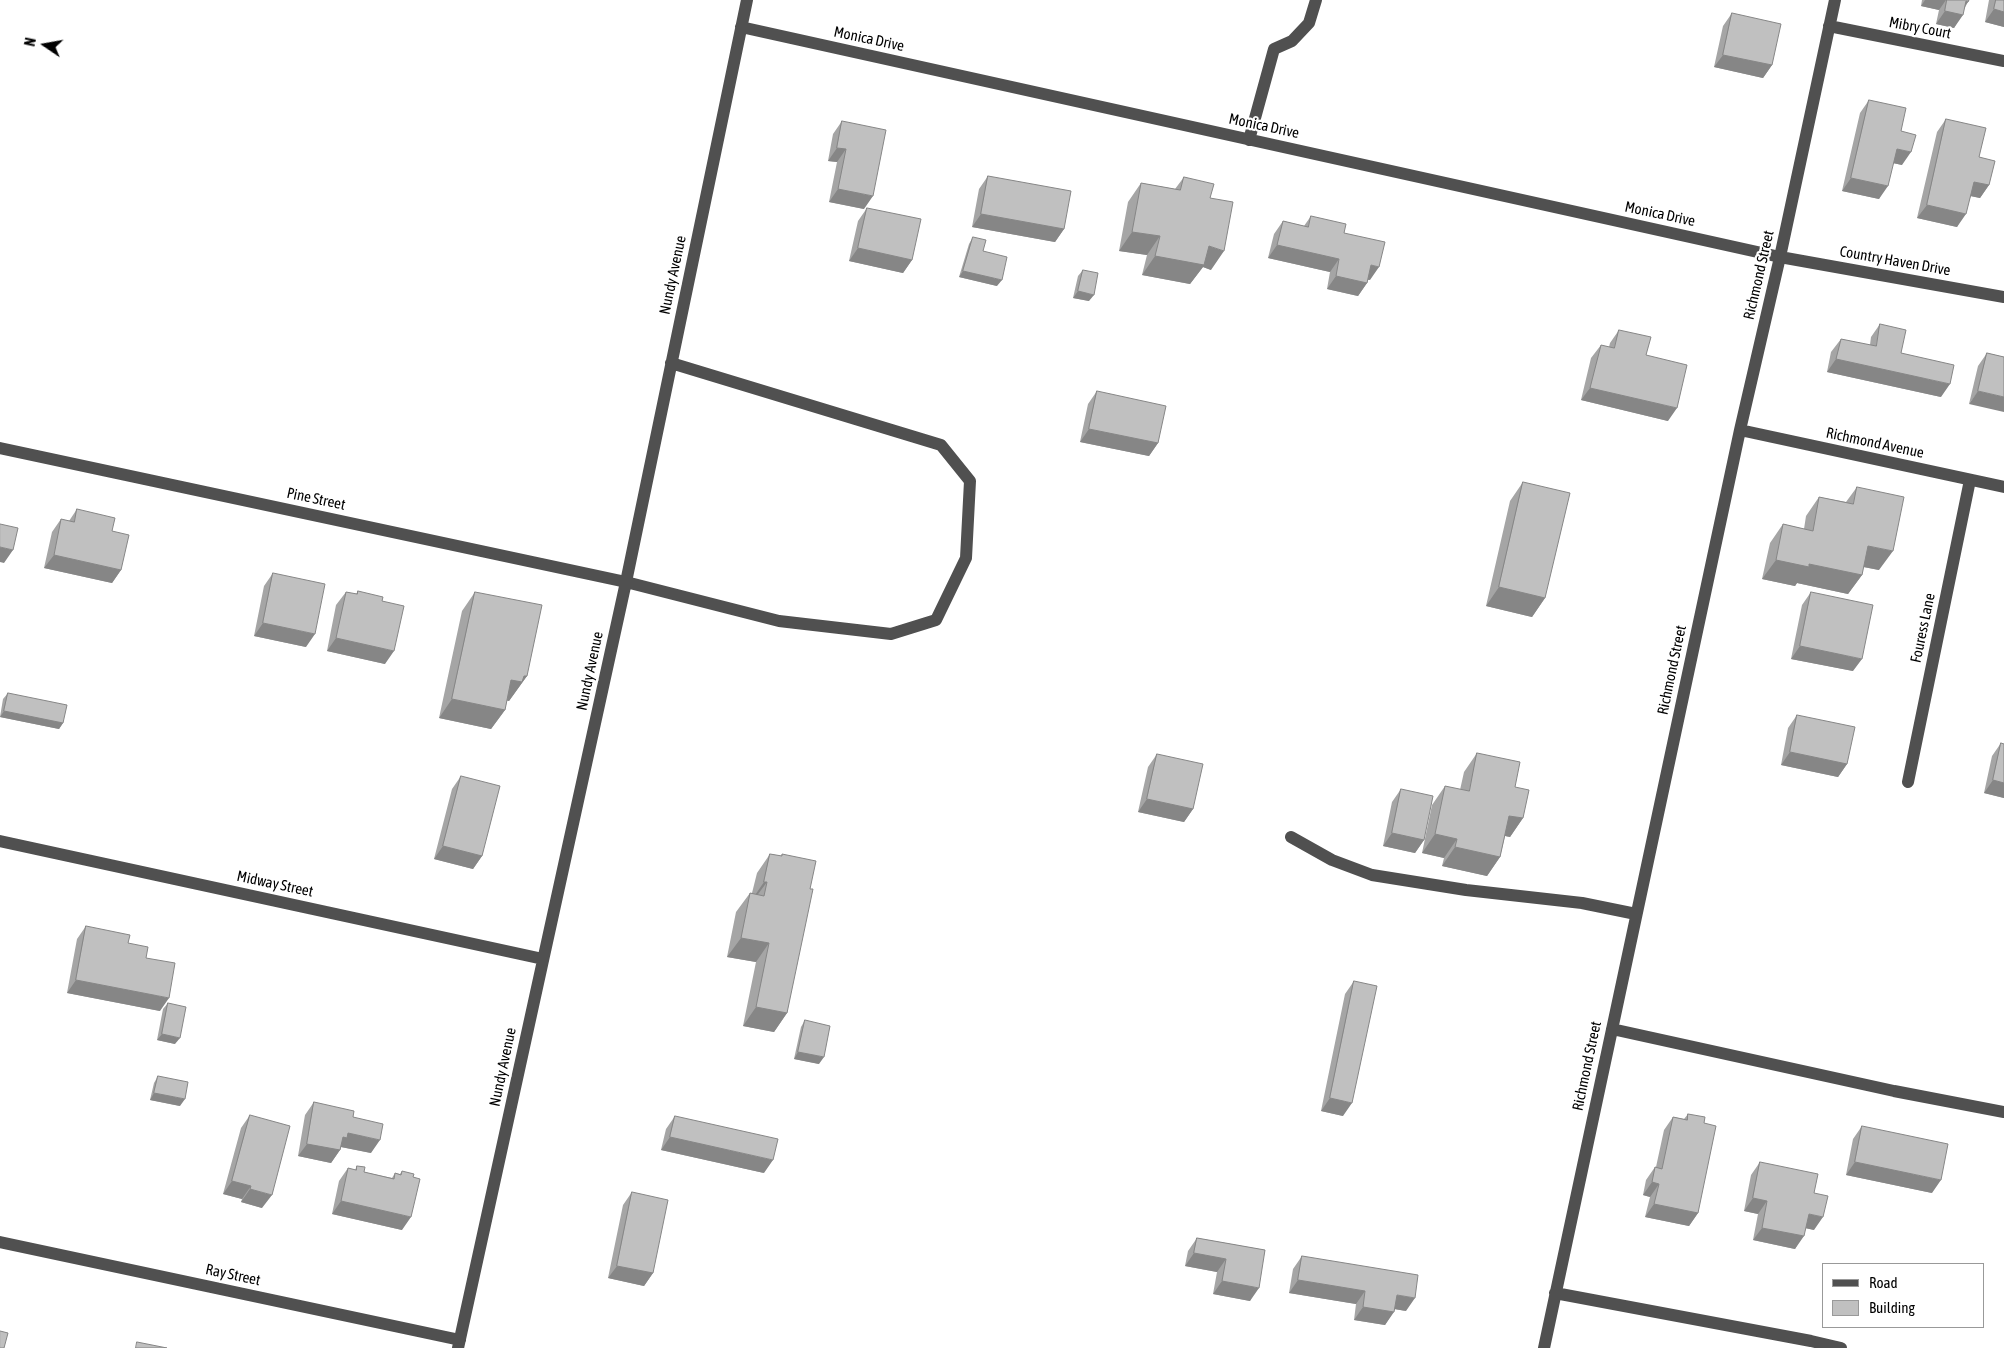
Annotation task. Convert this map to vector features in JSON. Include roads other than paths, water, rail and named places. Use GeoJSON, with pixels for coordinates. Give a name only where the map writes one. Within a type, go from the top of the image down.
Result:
{"type":"FeatureCollection","features":[{"type":"Feature","properties":{"kind":"street","name":"Nundy Avenue"},"geometry":{"type":"LineString","coordinates":[[459,1344],[626,582],[747,0]]}},
{"type":"Feature","properties":{"kind":"street"},"geometry":{"type":"LineString","coordinates":[[1249,140],[1274,49],[1292,41],[1309,23],[1316,0]]}},
{"type":"Feature","properties":{"kind":"street","name":"Richmond Street"},"geometry":{"type":"LineString","coordinates":[[1544,1348],[1740,430],[1780,257],[1835,0]]}},
{"type":"Feature","properties":{"kind":"street","name":"Mibry Court"},"geometry":{"type":"LineString","coordinates":[[1829,26],[2004,61]]}},
{"type":"Feature","properties":{"kind":"street","name":"Monica Drive"},"geometry":{"type":"LineString","coordinates":[[742,27],[1780,257]]}},
{"type":"Feature","properties":{"kind":"street","name":"Country Haven Drive"},"geometry":{"type":"LineString","coordinates":[[1780,257],[2004,296]]}},
{"type":"Feature","properties":{"kind":"street","name":"Pine Street"},"geometry":{"type":"LineString","coordinates":[[0,448],[626,582],[779,621],[891,634],[936,620],[966,558],[970,481],[941,445],[671,363]]}},
{"type":"Feature","properties":{"kind":"street","name":"Richmond Avenue"},"geometry":{"type":"LineString","coordinates":[[1740,430],[2004,488]]}},
{"type":"Feature","properties":{"kind":"street","name":"Fouress Lane"},"geometry":{"type":"LineString","coordinates":[[1908,782],[1970,480]]}},
{"type":"Feature","properties":{"kind":"street"},"geometry":{"type":"LineString","coordinates":[[1291,837],[1332,860],[1372,875],[1466,890],[1582,903],[1636,914]]}},
{"type":"Feature","properties":{"kind":"street","name":"Midway Street"},"geometry":{"type":"LineString","coordinates":[[0,841],[544,959]]}},
{"type":"Feature","properties":{"kind":"street"},"geometry":{"type":"LineString","coordinates":[[1612,1029],[1894,1091],[2004,1112]]}},
{"type":"Feature","properties":{"kind":"street","name":"Ray Street"},"geometry":{"type":"LineString","coordinates":[[0,1242],[459,1344]]}},
{"type":"Feature","properties":{"kind":"street"},"geometry":{"type":"LineString","coordinates":[[1555,1293],[1811,1340],[1841,1348]]}}]}
